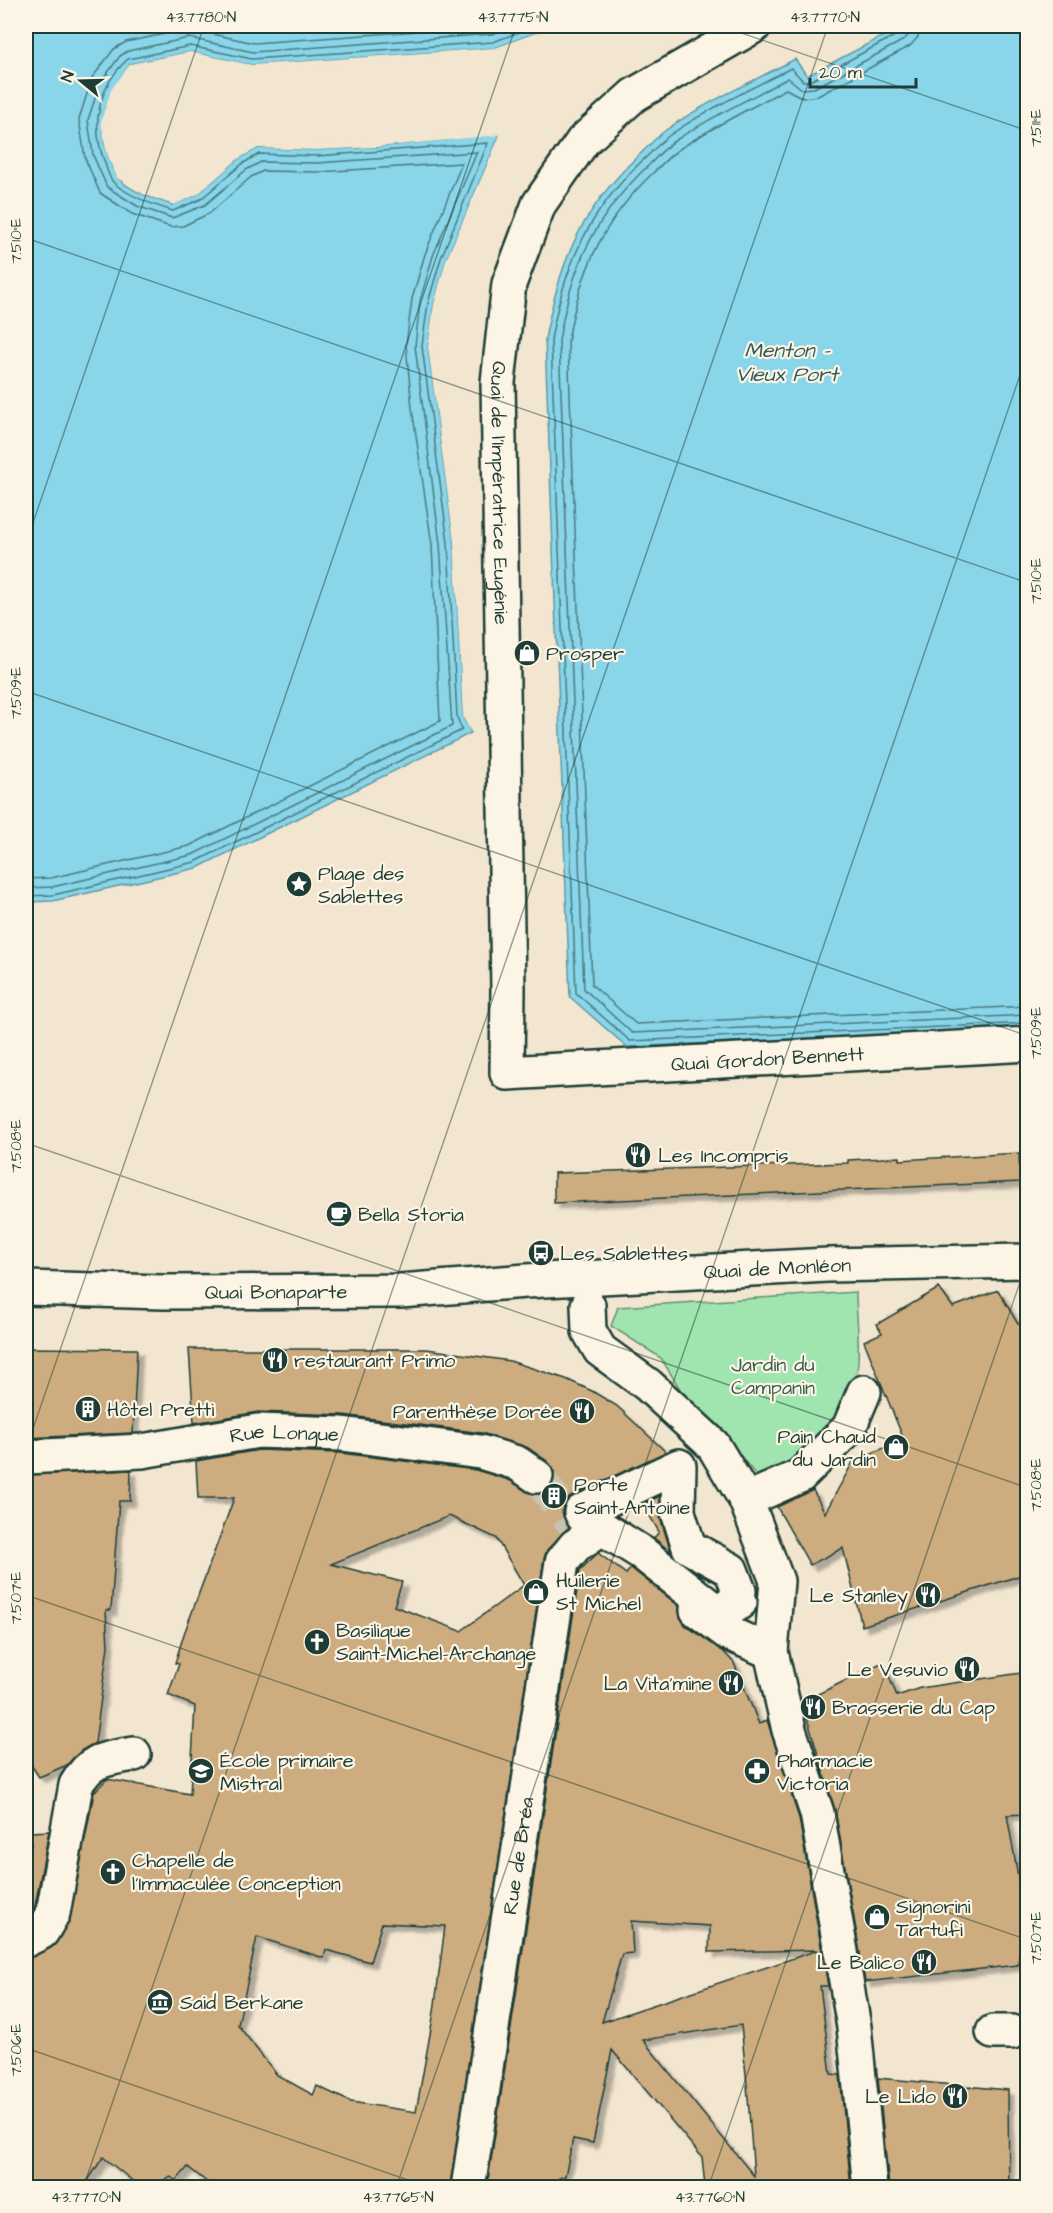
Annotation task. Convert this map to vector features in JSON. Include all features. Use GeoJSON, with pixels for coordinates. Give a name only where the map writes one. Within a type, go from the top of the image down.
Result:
{"type":"FeatureCollection","features":[{"type":"Feature","properties":{"kind":"street","name":"Quai de l'Impératrice Eugénie"},"geometry":{"type":"LineString","coordinates":[[507,1073],[508,978],[498,382],[509,284],[539,204],[583,141],[634,95],[754,26]]}},
{"type":"Feature","properties":{"kind":"street","name":"Quai Gordon Bennett"},"geometry":{"type":"LineString","coordinates":[[507,1073],[1028,1044]]}},
{"type":"Feature","properties":{"kind":"street","name":"Quai de Monléon"},"geometry":{"type":"LineString","coordinates":[[526,1281],[828,1265],[1028,1261]]}},
{"type":"Feature","properties":{"kind":"street","name":"Quai Bonaparte"},"geometry":{"type":"LineString","coordinates":[[26,1288],[163,1292],[400,1291],[526,1281]]}},
{"type":"Feature","properties":{"kind":"street"},"geometry":{"type":"LineString","coordinates":[[588,1305],[589,1331],[600,1350],[648,1385],[713,1445],[746,1500],[777,1581],[771,1652],[789,1730],[817,1814],[854,2027],[870,2187]]}},
{"type":"Feature","properties":{"kind":"street"},"geometry":{"type":"LineString","coordinates":[[746,1500],[800,1476],[849,1428],[864,1392]]}},
{"type":"Feature","properties":{"kind":"street","name":"Rue Longue"},"geometry":{"type":"LineString","coordinates":[[26,1457],[142,1451],[258,1431],[342,1434],[469,1450],[517,1463],[536,1476]]}},
{"type":"Feature","properties":{"kind":"street","name":"Rue de Bréa"},"geometry":{"type":"LineString","coordinates":[[468,2187],[562,1562],[574,1546],[582,1524],[679,1466],[678,1512],[689,1547],[731,1570],[739,1590],[736,1593],[740,1602],[725,1613],[716,1608],[714,1610],[642,1553],[582,1524]]}},
{"type":"Feature","properties":{"kind":"street"},"geometry":{"type":"LineString","coordinates":[[582,1524],[728,1633],[771,1652]]}},
{"type":"Feature","properties":{"kind":"street"},"geometry":{"type":"LineString","coordinates":[[26,1940],[42,1932],[53,1913],[75,1785],[83,1771],[96,1761],[134,1754]]}},
{"type":"Feature","properties":{"kind":"green space","name":"Jardin du Campanin"},"geometry":{"type":"Polygon","coordinates":[[[856,1292],[857,1371],[843,1409],[823,1438],[795,1461],[762,1483],[729,1441],[686,1399],[661,1358],[611,1326],[618,1307],[856,1292]]]}},
{"type":"Feature","properties":{"kind":"water"},"geometry":{"type":"Polygon","coordinates":[[[26,26],[553,26],[495,48],[252,65],[190,52],[130,64],[115,86],[103,120],[105,144],[114,172],[131,188],[173,205],[198,194],[238,159],[258,148],[316,150],[377,147],[500,134],[446,260],[434,304],[428,347],[454,542],[463,717],[471,733],[197,868],[53,901],[26,902],[26,26]]]}},
{"type":"Feature","properties":{"kind":"water","name":"Menton - Vieux Port"},"geometry":{"type":"Polygon","coordinates":[[[902,26],[1027,26],[1027,1028],[627,1047],[570,997],[545,339],[558,285],[566,261],[587,217],[619,176],[662,133],[712,101],[795,59],[807,76],[902,26]]]}},
{"type":"Feature","properties":{"kind":"pier"},"geometry":{"type":"Polygon","coordinates":[[[555,26],[495,51],[252,68],[190,55],[132,67],[114,92],[104,121],[109,150],[120,176],[144,191],[173,202],[196,191],[236,156],[257,145],[316,147],[503,133],[449,261],[436,305],[431,347],[457,542],[466,716],[471,733],[463,717],[454,542],[428,347],[434,304],[446,260],[500,135],[377,147],[316,150],[258,148],[238,159],[198,194],[174,205],[143,194],[117,178],[106,151],[101,121],[111,90],[130,64],[190,52],[252,65],[495,48],[555,26]]]}},
{"type":"Feature","properties":{"kind":"building"},"geometry":{"type":"Polygon","coordinates":[[[1019,1153],[1020,1182],[554,1203],[554,1173],[848,1163],[848,1160],[900,1157],[900,1160],[1019,1153]]]}},
{"type":"Feature","properties":{"kind":"building"},"geometry":{"type":"Polygon","coordinates":[[[939,1288],[953,1307],[998,1290],[1018,1324],[1028,1320],[1028,1573],[862,1626],[843,1548],[810,1565],[777,1507],[813,1490],[825,1513],[854,1460],[904,1440],[864,1341],[882,1333],[877,1324],[939,1288]]]}},
{"type":"Feature","properties":{"kind":"building","name":"Hôtel Pretti"},"geometry":{"type":"Polygon","coordinates":[[[26,1348],[137,1349],[133,1433],[26,1438],[26,1348]]]}},
{"type":"Feature","properties":{"kind":"building"},"geometry":{"type":"Polygon","coordinates":[[[189,1349],[427,1349],[510,1361],[566,1379],[617,1406],[666,1452],[573,1495],[566,1501],[562,1511],[567,1529],[547,1550],[544,1559],[450,2187],[213,2187],[188,2167],[176,2181],[171,2177],[148,2187],[140,2187],[103,2157],[84,2187],[26,2187],[26,1959],[51,1948],[69,1922],[94,1792],[107,1779],[190,1794],[195,1706],[168,1695],[179,1664],[175,1663],[184,1634],[234,1498],[198,1498],[196,1461],[259,1450],[340,1453],[476,1470],[509,1480],[535,1495],[545,1493],[552,1486],[555,1478],[553,1468],[547,1461],[528,1448],[482,1433],[343,1415],[258,1412],[194,1423],[189,1349]],[[449,1516],[331,1564],[402,1582],[394,1606],[461,1631],[524,1585],[496,1538],[449,1516]],[[382,1923],[370,1962],[326,1950],[324,1958],[257,1937],[238,2025],[277,2075],[313,2095],[317,2086],[351,2102],[416,2112],[434,2012],[445,1926],[382,1923]]]}},
{"type":"Feature","properties":{"kind":"building"},"geometry":{"type":"Polygon","coordinates":[[[131,1470],[130,1501],[119,1501],[111,1610],[106,1610],[108,1646],[95,1743],[82,1750],[67,1765],[39,1777],[26,1757],[26,1475],[131,1470]]]}},
{"type":"Feature","properties":{"kind":"building"},"geometry":{"type":"Polygon","coordinates":[[[660,1496],[660,1517],[671,1552],[654,1538],[659,1532],[643,1504],[660,1496]]]}},
{"type":"Feature","properties":{"kind":"building"},"geometry":{"type":"Polygon","coordinates":[[[598,1553],[626,1574],[631,1568],[679,1606],[680,1617],[685,1625],[724,1652],[734,1663],[759,1724],[767,1720],[799,1818],[828,1986],[820,1986],[831,2074],[840,2075],[851,2187],[705,2187],[702,2157],[612,2050],[593,2143],[573,2139],[565,2176],[559,2178],[555,2187],[487,2187],[580,1570],[598,1553]],[[631,1921],[633,1953],[622,1954],[602,2022],[818,1950],[709,1952],[710,1926],[631,1921]],[[741,2025],[643,2040],[754,2176],[747,2085],[741,2025]]]}},
{"type":"Feature","properties":{"kind":"building"},"geometry":{"type":"Polygon","coordinates":[[[883,1662],[897,1696],[920,1688],[1028,1672],[1028,1814],[1007,1815],[1024,1909],[1018,1965],[865,1982],[835,1810],[802,1702],[883,1662]]]}},
{"type":"Feature","properties":{"kind":"building"},"geometry":{"type":"Polygon","coordinates":[[[49,1831],[35,1906],[26,1919],[26,1848],[31,1847],[31,1832],[49,1831]]]}},
{"type":"Feature","properties":{"kind":"building"},"geometry":{"type":"Polygon","coordinates":[[[878,2078],[1008,2090],[1009,2187],[889,2187],[878,2078]]]}},
{"type":"Feature","properties":{"kind":"tunnel"},"geometry":{"type":"LineString","coordinates":[[536,1476],[573,1523]]}},
{"type":"Feature","properties":{"kind":"place","name":"Prosper"},"geometry":{"type":"Point","coordinates":[527,653]}},
{"type":"Feature","properties":{"kind":"place","name":"Plage des Sablettes"},"geometry":{"type":"Point","coordinates":[299,884]}},
{"type":"Feature","properties":{"kind":"place","name":"Les Incompris"},"geometry":{"type":"Point","coordinates":[638,1155]}},
{"type":"Feature","properties":{"kind":"place","name":"Bella Storia"},"geometry":{"type":"Point","coordinates":[339,1214]}},
{"type":"Feature","properties":{"kind":"place","name":"Les Sablettes"},"geometry":{"type":"Point","coordinates":[541,1253]}},
{"type":"Feature","properties":{"kind":"place","name":"restaurant Primo"},"geometry":{"type":"Point","coordinates":[275,1360]}},
{"type":"Feature","properties":{"kind":"place","name":"Hôtel Pretti"},"geometry":{"type":"Point","coordinates":[88,1409]}},
{"type":"Feature","properties":{"kind":"place","name":"Parenthèse Dorée"},"geometry":{"type":"Point","coordinates":[582,1411]}},
{"type":"Feature","properties":{"kind":"place","name":"Pain Chaud du Jardin"},"geometry":{"type":"Point","coordinates":[896,1447]}},
{"type":"Feature","properties":{"kind":"place","name":"Porte Saint-Antoine"},"geometry":{"type":"Point","coordinates":[554,1496]}},
{"type":"Feature","properties":{"kind":"place","name":"Huilerie St Michel"},"geometry":{"type":"Point","coordinates":[536,1592]}},
{"type":"Feature","properties":{"kind":"place","name":"Le Stanley"},"geometry":{"type":"Point","coordinates":[928,1595]}},
{"type":"Feature","properties":{"kind":"place","name":"Basilique Saint-Michel-Archange"},"geometry":{"type":"Point","coordinates":[317,1642]}},
{"type":"Feature","properties":{"kind":"place","name":"Le Vesuvio"},"geometry":{"type":"Point","coordinates":[967,1669]}},
{"type":"Feature","properties":{"kind":"place","name":"La Vita'mine"},"geometry":{"type":"Point","coordinates":[731,1683]}},
{"type":"Feature","properties":{"kind":"place","name":"Brasserie du Cap"},"geometry":{"type":"Point","coordinates":[813,1707]}},
{"type":"Feature","properties":{"kind":"place","name":"École primaire Mistral"},"geometry":{"type":"Point","coordinates":[201,1771]}},
{"type":"Feature","properties":{"kind":"place","name":"Pharmacie Victoria"},"geometry":{"type":"Point","coordinates":[757,1771]}},
{"type":"Feature","properties":{"kind":"place","name":"Chapelle de l'Immaculée Conception"},"geometry":{"type":"Point","coordinates":[113,1872]}},
{"type":"Feature","properties":{"kind":"place","name":"Signorini Tartufi"},"geometry":{"type":"Point","coordinates":[877,1917]}},
{"type":"Feature","properties":{"kind":"place","name":"Le Balico"},"geometry":{"type":"Point","coordinates":[924,1962]}},
{"type":"Feature","properties":{"kind":"place","name":"Said Berkane"},"geometry":{"type":"Point","coordinates":[160,2002]}},
{"type":"Feature","properties":{"kind":"place","name":"Le Lido"},"geometry":{"type":"Point","coordinates":[955,2096]}}]}
